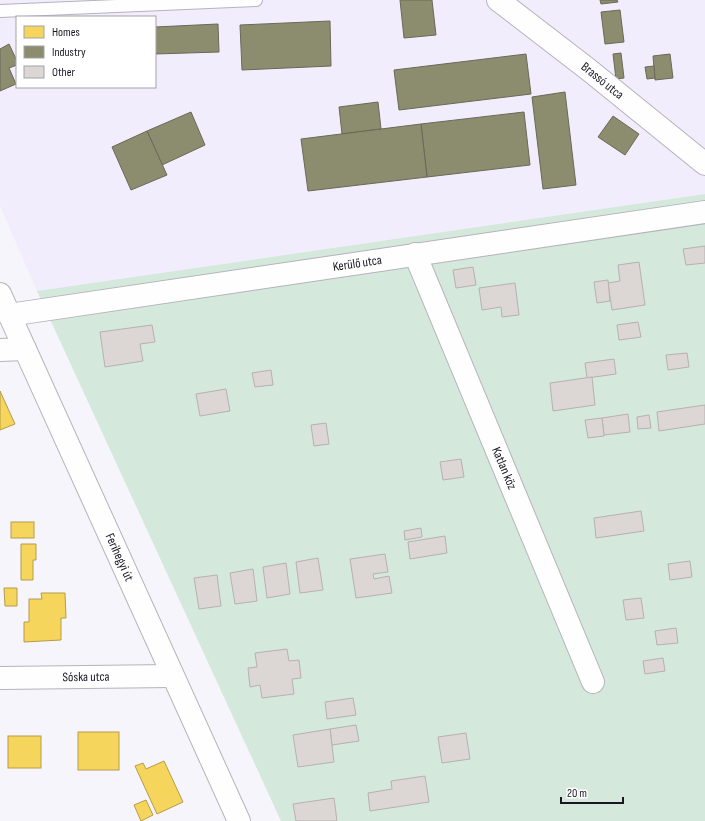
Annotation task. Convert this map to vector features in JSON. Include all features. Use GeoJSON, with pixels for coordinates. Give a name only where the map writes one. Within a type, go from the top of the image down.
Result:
{"type":"FeatureCollection","features":[{"type":"Feature","properties":{"kind":"street","name":"Brassó utca"},"geometry":{"type":"LineString","coordinates":[[498,0],[589,70],[705,164]]}},
{"type":"Feature","properties":{"kind":"street","name":"Kerülő utca"},"geometry":{"type":"LineString","coordinates":[[9,315],[705,212]]}},
{"type":"Feature","properties":{"kind":"street","name":"Katlan köz"},"geometry":{"type":"LineString","coordinates":[[415,254],[593,682]]}},
{"type":"Feature","properties":{"kind":"street","name":"Ferihegyi út"},"geometry":{"type":"LineString","coordinates":[[0,294],[239,821]]}},
{"type":"Feature","properties":{"kind":"street"},"geometry":{"type":"LineString","coordinates":[[0,350],[24,349]]}},
{"type":"Feature","properties":{"kind":"street","name":"Sóska utca"},"geometry":{"type":"LineString","coordinates":[[0,678],[172,676]]}},
{"type":"Feature","properties":{"kind":"lane"},"geometry":{"type":"LineString","coordinates":[[0,11],[256,0]]}},
{"type":"Feature","properties":{"kind":"shaded area"},"geometry":{"type":"Polygon","coordinates":[[[0,0],[705,0],[705,194],[37,291],[0,206],[0,0]]]}},
{"type":"Feature","properties":{"kind":"green space"},"geometry":{"type":"Polygon","coordinates":[[[705,194],[705,821],[281,821],[37,291],[705,194]]]}},
{"type":"Feature","properties":{"kind":"building: Homes"},"geometry":{"type":"Polygon","coordinates":[[[0,391],[15,424],[0,430],[0,391]]]}},
{"type":"Feature","properties":{"kind":"building: Homes"},"geometry":{"type":"Polygon","coordinates":[[[11,522],[34,522],[34,538],[11,538],[11,522]]]}},
{"type":"Feature","properties":{"kind":"building: Homes"},"geometry":{"type":"Polygon","coordinates":[[[21,544],[36,544],[36,560],[33,560],[33,580],[21,580],[21,544]]]}},
{"type":"Feature","properties":{"kind":"building: Homes"},"geometry":{"type":"Polygon","coordinates":[[[4,588],[17,588],[17,606],[5,606],[4,588]]]}},
{"type":"Feature","properties":{"kind":"building: Homes"},"geometry":{"type":"Polygon","coordinates":[[[41,593],[65,593],[66,618],[61,618],[61,640],[24,642],[24,622],[29,622],[29,599],[42,599],[41,593]]]}},
{"type":"Feature","properties":{"kind":"building: Homes"},"geometry":{"type":"Polygon","coordinates":[[[78,732],[119,732],[119,770],[78,770],[78,732]]]}},
{"type":"Feature","properties":{"kind":"building: Homes"},"geometry":{"type":"Polygon","coordinates":[[[8,736],[41,736],[41,768],[8,768],[8,736]]]}},
{"type":"Feature","properties":{"kind":"building: Homes"},"geometry":{"type":"Polygon","coordinates":[[[164,761],[183,802],[157,814],[135,766],[143,763],[146,769],[164,761]]]}},
{"type":"Feature","properties":{"kind":"building: Homes"},"geometry":{"type":"Polygon","coordinates":[[[146,800],[153,815],[141,821],[134,805],[146,800]]]}},
{"type":"Feature","properties":{"kind":"building: Industry"},"geometry":{"type":"Polygon","coordinates":[[[400,0],[432,0],[436,35],[404,38],[400,0]]]}},
{"type":"Feature","properties":{"kind":"building: Industry"},"geometry":{"type":"Polygon","coordinates":[[[600,0],[617,0],[618,2],[601,4],[600,0]]]}},
{"type":"Feature","properties":{"kind":"building: Industry"},"geometry":{"type":"Polygon","coordinates":[[[620,10],[624,42],[605,44],[601,12],[620,10]]]}},
{"type":"Feature","properties":{"kind":"building: Industry"},"geometry":{"type":"Polygon","coordinates":[[[330,21],[331,66],[242,70],[240,25],[330,21]]]}},
{"type":"Feature","properties":{"kind":"building: Industry"},"geometry":{"type":"Polygon","coordinates":[[[218,24],[219,52],[156,54],[156,27],[218,24]]]}},
{"type":"Feature","properties":{"kind":"building: Industry"},"geometry":{"type":"Polygon","coordinates":[[[9,44],[16,59],[16,65],[9,68],[16,84],[0,91],[0,49],[9,44]]]}},
{"type":"Feature","properties":{"kind":"building: Industry"},"geometry":{"type":"Polygon","coordinates":[[[621,53],[624,78],[616,79],[613,54],[621,53]]]}},
{"type":"Feature","properties":{"kind":"building: Industry"},"geometry":{"type":"Polygon","coordinates":[[[526,54],[531,94],[399,110],[394,70],[526,54]]]}},
{"type":"Feature","properties":{"kind":"building: Industry"},"geometry":{"type":"Polygon","coordinates":[[[670,54],[673,78],[655,80],[653,56],[670,54]]]}},
{"type":"Feature","properties":{"kind":"building: Industry"},"geometry":{"type":"Polygon","coordinates":[[[654,66],[655,78],[647,79],[645,67],[654,66]]]}},
{"type":"Feature","properties":{"kind":"building: Industry"},"geometry":{"type":"Polygon","coordinates":[[[565,92],[576,185],[543,189],[532,97],[565,92]]]}},
{"type":"Feature","properties":{"kind":"building: Industry"},"geometry":{"type":"Polygon","coordinates":[[[378,102],[381,129],[342,134],[339,107],[378,102]]]}},
{"type":"Feature","properties":{"kind":"building: Industry"},"geometry":{"type":"Polygon","coordinates":[[[191,112],[205,145],[162,165],[147,131],[191,112]]]}},
{"type":"Feature","properties":{"kind":"building: Industry"},"geometry":{"type":"Polygon","coordinates":[[[524,112],[530,165],[427,177],[421,124],[524,112]]]}},
{"type":"Feature","properties":{"kind":"building: Industry"},"geometry":{"type":"Polygon","coordinates":[[[613,116],[639,134],[625,155],[598,137],[613,116]]]}},
{"type":"Feature","properties":{"kind":"building: Industry"},"geometry":{"type":"Polygon","coordinates":[[[421,124],[427,177],[308,191],[301,139],[421,124]]]}},
{"type":"Feature","properties":{"kind":"building: Industry"},"geometry":{"type":"Polygon","coordinates":[[[147,131],[167,175],[131,190],[112,147],[147,131]]]}},
{"type":"Feature","properties":{"kind":"building: Other"},"geometry":{"type":"Polygon","coordinates":[[[705,246],[705,263],[686,265],[683,249],[705,246]]]}},
{"type":"Feature","properties":{"kind":"building: Other"},"geometry":{"type":"Polygon","coordinates":[[[639,262],[645,305],[612,310],[608,283],[620,281],[618,265],[639,262]]]}},
{"type":"Feature","properties":{"kind":"building: Other"},"geometry":{"type":"Polygon","coordinates":[[[473,267],[476,285],[456,288],[453,270],[473,267]]]}},
{"type":"Feature","properties":{"kind":"building: Other"},"geometry":{"type":"Polygon","coordinates":[[[608,280],[610,301],[597,303],[594,282],[608,280]]]}},
{"type":"Feature","properties":{"kind":"building: Other"},"geometry":{"type":"Polygon","coordinates":[[[515,283],[519,315],[502,317],[501,307],[482,310],[479,288],[515,283]]]}},
{"type":"Feature","properties":{"kind":"building: Other"},"geometry":{"type":"Polygon","coordinates":[[[638,322],[641,337],[619,340],[617,325],[638,322]]]}},
{"type":"Feature","properties":{"kind":"building: Other"},"geometry":{"type":"Polygon","coordinates":[[[152,325],[155,342],[140,344],[143,361],[105,367],[100,332],[152,325]]]}},
{"type":"Feature","properties":{"kind":"building: Other"},"geometry":{"type":"Polygon","coordinates":[[[687,353],[689,367],[668,370],[666,355],[687,353]]]}},
{"type":"Feature","properties":{"kind":"building: Other"},"geometry":{"type":"Polygon","coordinates":[[[614,359],[616,374],[587,378],[585,363],[614,359]]]}},
{"type":"Feature","properties":{"kind":"building: Other"},"geometry":{"type":"Polygon","coordinates":[[[271,370],[273,385],[255,387],[252,373],[271,370]]]}},
{"type":"Feature","properties":{"kind":"building: Other"},"geometry":{"type":"Polygon","coordinates":[[[592,377],[595,405],[553,411],[550,383],[592,377]]]}},
{"type":"Feature","properties":{"kind":"building: Other"},"geometry":{"type":"Polygon","coordinates":[[[226,389],[230,411],[200,416],[196,394],[226,389]]]}},
{"type":"Feature","properties":{"kind":"building: Other"},"geometry":{"type":"Polygon","coordinates":[[[705,405],[705,424],[659,431],[657,412],[705,405]]]}},
{"type":"Feature","properties":{"kind":"building: Other"},"geometry":{"type":"Polygon","coordinates":[[[628,414],[630,432],[604,435],[602,418],[628,414]]]}},
{"type":"Feature","properties":{"kind":"building: Other"},"geometry":{"type":"Polygon","coordinates":[[[649,415],[651,428],[638,429],[637,417],[649,415]]]}},
{"type":"Feature","properties":{"kind":"building: Other"},"geometry":{"type":"Polygon","coordinates":[[[602,418],[604,436],[588,438],[585,420],[602,418]]]}},
{"type":"Feature","properties":{"kind":"building: Other"},"geometry":{"type":"Polygon","coordinates":[[[326,423],[329,444],[314,446],[311,425],[326,423]]]}},
{"type":"Feature","properties":{"kind":"building: Other"},"geometry":{"type":"Polygon","coordinates":[[[461,459],[464,477],[443,480],[440,462],[461,459]]]}},
{"type":"Feature","properties":{"kind":"building: Other"},"geometry":{"type":"Polygon","coordinates":[[[641,511],[644,531],[596,538],[594,518],[641,511]]]}},
{"type":"Feature","properties":{"kind":"building: Other"},"geometry":{"type":"Polygon","coordinates":[[[421,528],[422,537],[405,540],[404,531],[421,528]]]}},
{"type":"Feature","properties":{"kind":"building: Other"},"geometry":{"type":"Polygon","coordinates":[[[445,536],[447,553],[410,559],[408,542],[445,536]]]}},
{"type":"Feature","properties":{"kind":"building: Other"},"geometry":{"type":"Polygon","coordinates":[[[385,554],[388,572],[373,574],[374,579],[389,576],[392,593],[356,598],[350,559],[385,554]]]}},
{"type":"Feature","properties":{"kind":"building: Other"},"geometry":{"type":"Polygon","coordinates":[[[318,558],[323,590],[300,593],[296,562],[318,558]]]}},
{"type":"Feature","properties":{"kind":"building: Other"},"geometry":{"type":"Polygon","coordinates":[[[690,561],[692,577],[670,580],[668,564],[690,561]]]}},
{"type":"Feature","properties":{"kind":"building: Other"},"geometry":{"type":"Polygon","coordinates":[[[286,563],[290,594],[267,598],[263,567],[286,563]]]}},
{"type":"Feature","properties":{"kind":"building: Other"},"geometry":{"type":"Polygon","coordinates":[[[253,569],[257,601],[235,604],[230,573],[253,569]]]}},
{"type":"Feature","properties":{"kind":"building: Other"},"geometry":{"type":"Polygon","coordinates":[[[217,575],[221,606],[199,609],[194,578],[217,575]]]}},
{"type":"Feature","properties":{"kind":"building: Other"},"geometry":{"type":"Polygon","coordinates":[[[641,598],[644,618],[626,620],[623,600],[641,598]]]}},
{"type":"Feature","properties":{"kind":"building: Other"},"geometry":{"type":"Polygon","coordinates":[[[676,628],[678,643],[657,645],[655,631],[676,628]]]}},
{"type":"Feature","properties":{"kind":"building: Other"},"geometry":{"type":"Polygon","coordinates":[[[287,649],[289,661],[299,660],[301,678],[292,679],[294,694],[262,698],[260,685],[250,687],[248,668],[257,667],[255,653],[287,649]]]}},
{"type":"Feature","properties":{"kind":"building: Other"},"geometry":{"type":"Polygon","coordinates":[[[663,658],[665,671],[645,674],[643,661],[663,658]]]}},
{"type":"Feature","properties":{"kind":"building: Other"},"geometry":{"type":"Polygon","coordinates":[[[353,698],[356,715],[327,719],[325,702],[353,698]]]}},
{"type":"Feature","properties":{"kind":"building: Other"},"geometry":{"type":"Polygon","coordinates":[[[356,725],[359,741],[332,745],[330,729],[356,725]]]}},
{"type":"Feature","properties":{"kind":"building: Other"},"geometry":{"type":"Polygon","coordinates":[[[330,729],[334,762],[298,767],[293,735],[330,729]]]}},
{"type":"Feature","properties":{"kind":"building: Other"},"geometry":{"type":"Polygon","coordinates":[[[466,733],[470,759],[442,763],[438,737],[466,733]]]}},
{"type":"Feature","properties":{"kind":"building: Other"},"geometry":{"type":"Polygon","coordinates":[[[425,776],[429,802],[370,811],[368,793],[392,789],[391,781],[425,776]]]}},
{"type":"Feature","properties":{"kind":"building: Other"},"geometry":{"type":"Polygon","coordinates":[[[334,798],[337,821],[296,821],[293,804],[334,798]]]}}]}
